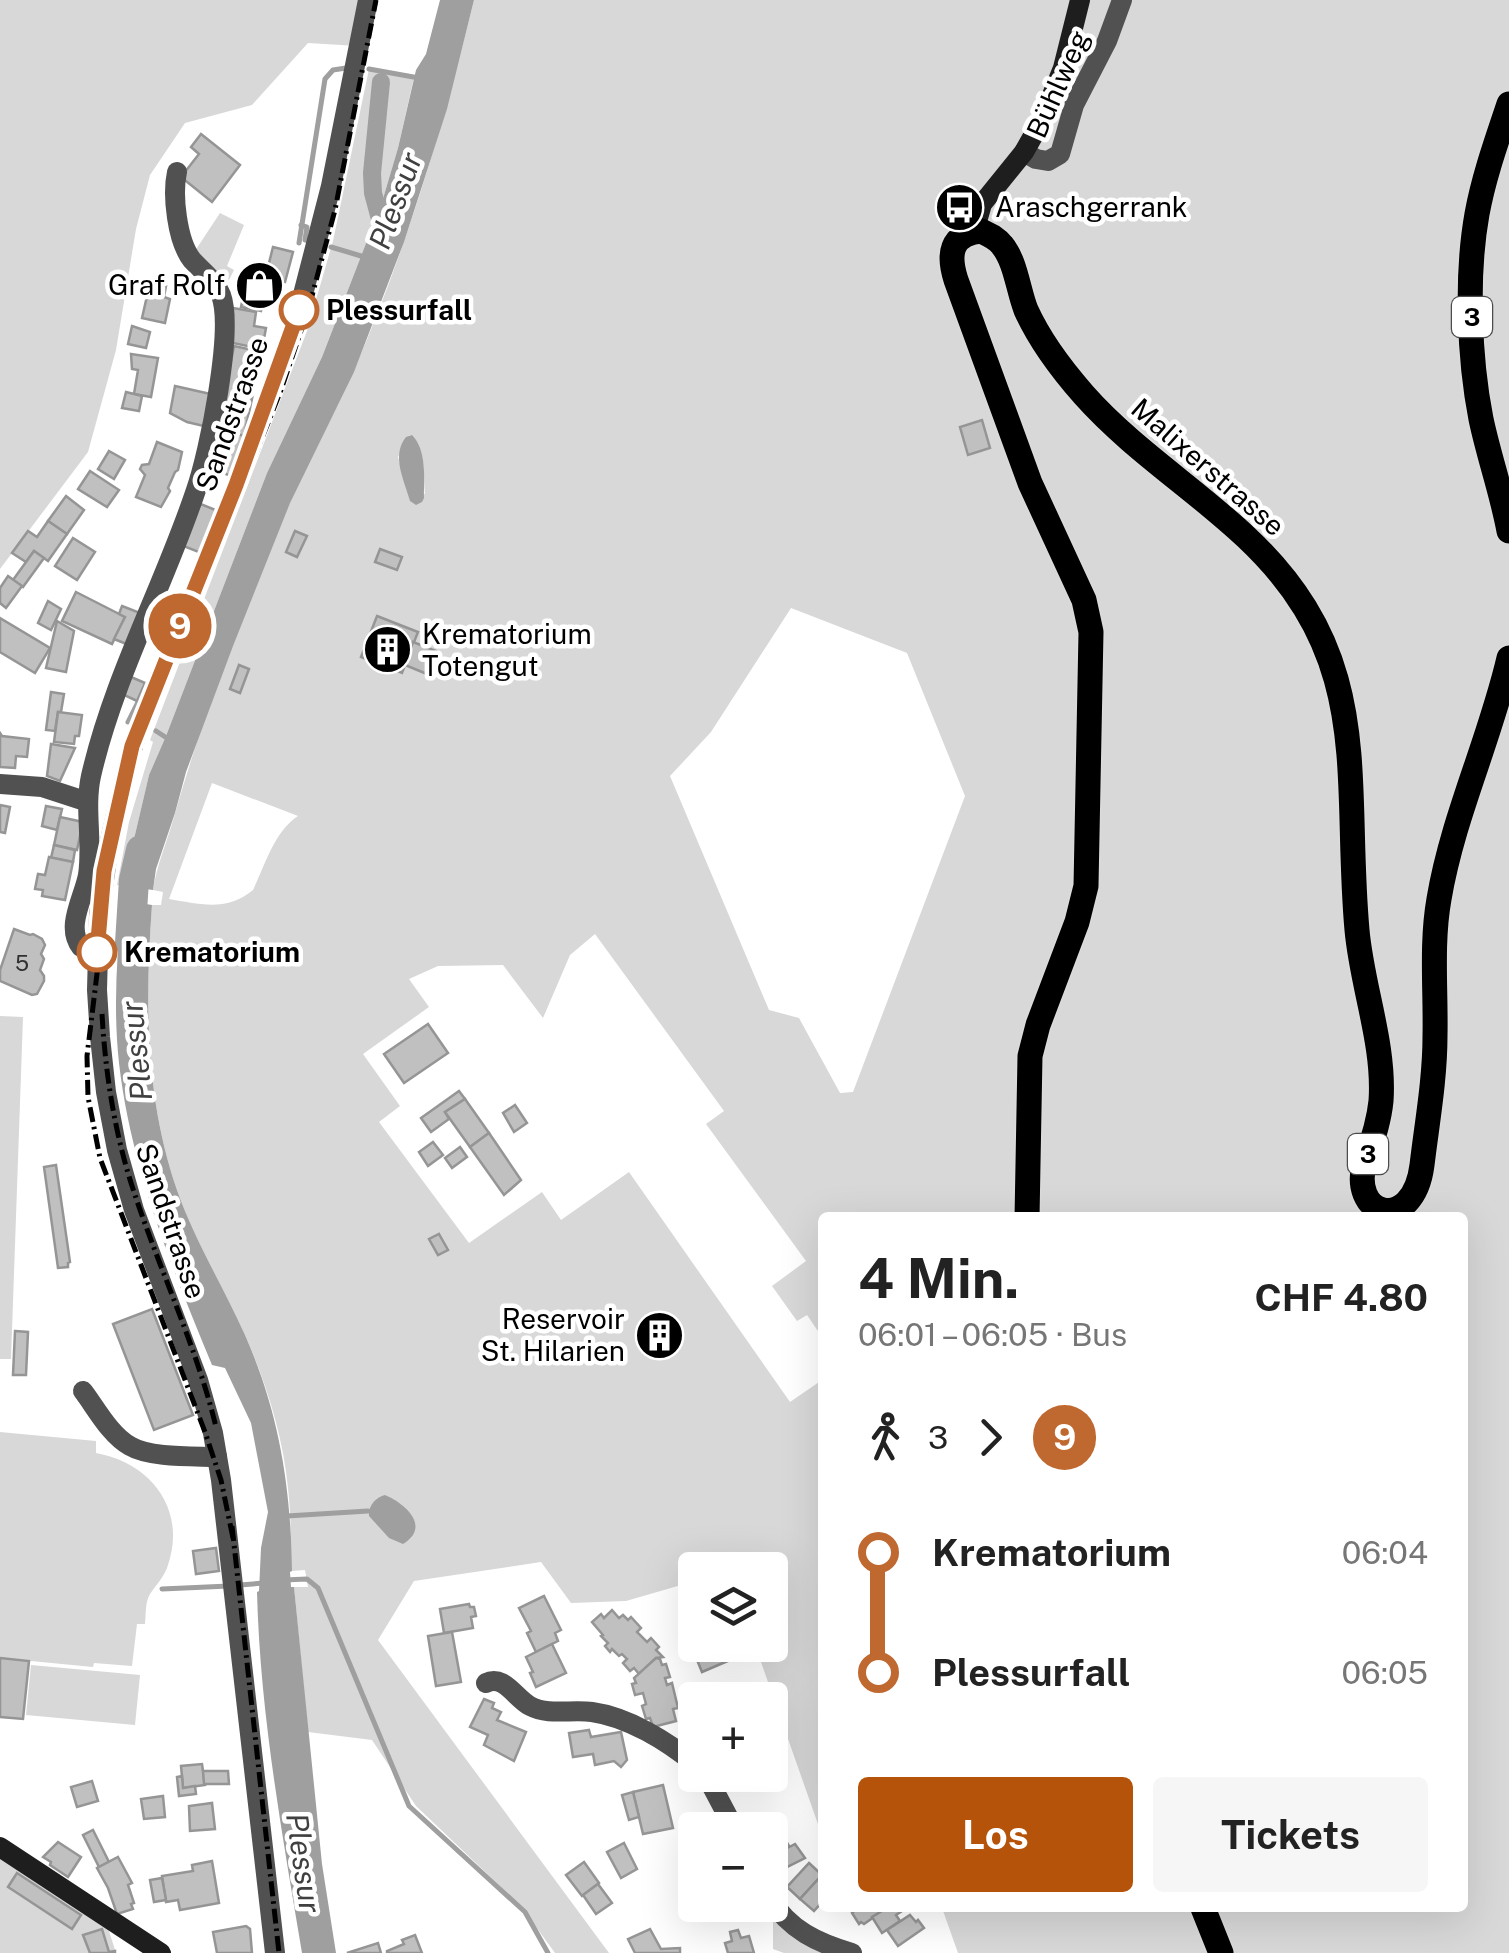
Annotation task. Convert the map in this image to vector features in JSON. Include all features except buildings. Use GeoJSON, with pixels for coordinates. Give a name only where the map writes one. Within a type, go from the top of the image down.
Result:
{"type":"FeatureCollection","features":[{"type":"Feature","properties":{"kind":"main road","name":"3"},"geometry":{"type":"LineString","coordinates":[[1509,104],[1476,217],[1472,303],[1473,360],[1481,417],[1509,530]]}},
{"type":"Feature","properties":{"kind":"main road","name":"Malixerstrasse"},"geometry":{"type":"LineString","coordinates":[[974,232],[989,234],[1002,244],[1029,316],[1073,382],[1128,438],[1276,568],[1311,617],[1330,659],[1348,732],[1357,933],[1381,1073],[1379,1114],[1361,1183],[1364,1196],[1380,1209],[1395,1210],[1408,1203],[1420,1181],[1434,1066],[1438,904],[1452,842],[1509,658]]}},
{"type":"Feature","properties":{"kind":"main road"},"geometry":{"type":"LineString","coordinates":[[974,232],[955,244],[952,270],[1030,483],[1084,600],[1090,632],[1086,886],[1030,1056],[1027,1212]]}},
{"type":"Feature","properties":{"kind":"main road"},"geometry":{"type":"LineString","coordinates":[[1205,1912],[1221,1953]]}},
{"type":"Feature","properties":{"kind":"street","name":"Sandstrasse"},"geometry":{"type":"LineString","coordinates":[[275,1953],[217,1457],[198,1380],[134,1210],[117,1150],[100,1037],[97,952],[104,871],[132,746],[236,485],[299,310],[330,186],[368,0]]}},
{"type":"Feature","properties":{"kind":"street"},"geometry":{"type":"LineString","coordinates":[[974,232],[982,204],[1024,152],[1042,120],[1060,78],[1080,0]]}},
{"type":"Feature","properties":{"kind":"street","name":"Bühlweg"},"geometry":{"type":"LineString","coordinates":[[1024,152],[1048,161],[1060,154],[1074,104],[1107,42],[1122,0]]}},
{"type":"Feature","properties":{"kind":"street"},"geometry":{"type":"LineString","coordinates":[[97,952],[82,948],[74,933],[89,862],[92,770],[116,694],[197,490],[217,400],[224,310],[216,285],[190,258],[182,243],[174,186],[177,172]]}},
{"type":"Feature","properties":{"kind":"street"},"geometry":{"type":"LineString","coordinates":[[0,784],[42,787],[88,802]]}},
{"type":"Feature","properties":{"kind":"street"},"geometry":{"type":"LineString","coordinates":[[82,1391],[129,1446],[147,1452],[217,1457]]}},
{"type":"Feature","properties":{"kind":"street"},"geometry":{"type":"LineString","coordinates":[[486,1683],[502,1682],[537,1709],[593,1712],[618,1719],[678,1752]]}},
{"type":"Feature","properties":{"kind":"street"},"geometry":{"type":"LineString","coordinates":[[0,1847],[161,1953]]}},
{"type":"Feature","properties":{"kind":"street"},"geometry":{"type":"LineString","coordinates":[[788,1921],[828,1946],[852,1953]]}},
{"type":"Feature","properties":{"kind":"shaded area"},"geometry":{"type":"Polygon","coordinates":[[[0,0],[368,0],[358,46],[308,43],[252,105],[185,123],[150,175],[136,229],[116,350],[88,452],[0,569],[0,0]]]}},
{"type":"Feature","properties":{"kind":"shaded area"},"geometry":{"type":"Polygon","coordinates":[[[474,0],[1509,0],[1509,1953],[958,1953],[943,1912],[1468,1912],[1468,1212],[818,1212],[818,1331],[807,1315],[797,1321],[772,1286],[806,1261],[706,1124],[724,1111],[595,934],[570,955],[543,1018],[503,965],[438,966],[409,979],[429,1007],[363,1054],[400,1106],[379,1122],[469,1243],[542,1192],[561,1220],[629,1172],[790,1402],[818,1383],[818,1824],[788,1739],[788,1682],[768,1682],[761,1662],[788,1662],[788,1552],[678,1552],[678,1586],[626,1601],[571,1603],[541,1562],[414,1581],[378,1640],[609,1953],[555,1953],[520,1905],[416,1806],[372,1740],[308,1732],[294,1587],[308,1587],[305,1570],[292,1571],[288,1488],[278,1429],[253,1353],[184,1209],[159,1120],[150,1049],[148,977],[152,905],[161,905],[163,892],[153,890],[198,738],[241,620],[289,504],[355,368],[422,186],[474,0]],[[410,435],[398,457],[407,489],[425,494],[422,454],[410,435]],[[791,608],[711,732],[670,776],[769,1010],[799,1018],[840,1093],[853,1092],[965,796],[907,653],[791,608]],[[212,783],[169,899],[212,905],[243,897],[253,890],[276,840],[298,816],[212,783]]]}},
{"type":"Feature","properties":{"kind":"shaded area"},"geometry":{"type":"Polygon","coordinates":[[[369,69],[414,77],[382,202],[322,357],[267,473],[149,775],[123,886],[117,885],[129,822],[153,742],[150,740],[307,331],[333,241],[369,69]]]}},
{"type":"Feature","properties":{"kind":"shaded area"},"geometry":{"type":"Polygon","coordinates":[[[220,213],[244,225],[227,266],[234,270],[221,296],[191,257],[220,213]]]}},
{"type":"Feature","properties":{"kind":"shaded area"},"geometry":{"type":"Polygon","coordinates":[[[0,1016],[23,1017],[11,1359],[0,1359],[0,1016]]]}},
{"type":"Feature","properties":{"kind":"shaded area"},"geometry":{"type":"Polygon","coordinates":[[[0,1432],[96,1441],[96,1453],[134,1467],[160,1493],[173,1527],[172,1547],[165,1572],[148,1597],[145,1624],[137,1624],[132,1666],[94,1663],[93,1667],[0,1658],[0,1432]]]}},
{"type":"Feature","properties":{"kind":"shaded area"},"geometry":{"type":"Polygon","coordinates":[[[31,1665],[140,1675],[135,1725],[26,1715],[31,1665]]]}},
{"type":"Feature","properties":{"kind":"shaded area"},"geometry":{"type":"Polygon","coordinates":[[[0,1858],[108,1928],[116,1953],[0,1953],[0,1858]]]}},
{"type":"Feature","properties":{"kind":"shaded area"},"geometry":{"type":"Polygon","coordinates":[[[788,1921],[834,1953],[784,1953],[773,1949],[773,1922],[788,1921]]]}},
{"type":"Feature","properties":{"kind":"water"},"geometry":{"type":"Polygon","coordinates":[[[440,0],[474,0],[447,109],[404,242],[354,372],[290,503],[233,646],[186,772],[153,890],[123,886],[149,775],[267,473],[322,357],[382,202],[416,70],[426,54],[440,0]]]}},
{"type":"Feature","properties":{"kind":"water"},"geometry":{"type":"Polygon","coordinates":[[[412,435],[420,448],[424,473],[424,498],[416,505],[410,501],[399,460],[402,444],[412,435]]]}},
{"type":"Feature","properties":{"kind":"water"},"geometry":{"type":"Polygon","coordinates":[[[122,900],[152,905],[150,1049],[166,1155],[192,1227],[257,1364],[281,1450],[289,1510],[291,1587],[322,1864],[336,1953],[302,1953],[287,1863],[267,1728],[259,1637],[257,1592],[268,1512],[251,1423],[225,1368],[212,1365],[182,1292],[143,1179],[125,1102],[116,1022],[122,900]]]}},
{"type":"Feature","properties":{"kind":"water"},"geometry":{"type":"Polygon","coordinates":[[[385,1495],[401,1504],[415,1523],[411,1537],[403,1544],[389,1538],[369,1516],[373,1502],[385,1495]]]}},
{"type":"Feature","properties":{"kind":"waterway"},"geometry":{"type":"LineString","coordinates":[[299,243],[325,79],[333,70],[346,68]]}},
{"type":"Feature","properties":{"kind":"waterway"},"geometry":{"type":"LineString","coordinates":[[369,69],[419,78]]}},
{"type":"Feature","properties":{"kind":"waterway"},"geometry":{"type":"LineString","coordinates":[[381,82],[372,173],[384,234]]}},
{"type":"Feature","properties":{"kind":"waterway"},"geometry":{"type":"LineString","coordinates":[[301,225],[307,227],[305,240],[311,241]]}},
{"type":"Feature","properties":{"kind":"waterway"},"geometry":{"type":"LineString","coordinates":[[331,247],[364,260]]}},
{"type":"Feature","properties":{"kind":"waterway"},"geometry":{"type":"LineString","coordinates":[[128,722],[142,694]]}},
{"type":"Feature","properties":{"kind":"waterway"},"geometry":{"type":"LineString","coordinates":[[156,731],[170,740]]}},
{"type":"Feature","properties":{"kind":"waterway","name":"Plessur"},"geometry":{"type":"LineString","coordinates":[[130,943],[134,880],[141,850]]}},
{"type":"Feature","properties":{"kind":"waterway"},"geometry":{"type":"LineString","coordinates":[[287,1516],[368,1511]]}},
{"type":"Feature","properties":{"kind":"waterway"},"geometry":{"type":"LineString","coordinates":[[284,1580],[307,1579],[318,1588],[409,1806],[525,1912],[548,1953]]}},
{"type":"Feature","properties":{"kind":"waterway"},"geometry":{"type":"LineString","coordinates":[[240,1585],[264,1583]]}},
{"type":"Feature","properties":{"kind":"waterway"},"geometry":{"type":"LineString","coordinates":[[162,1589],[229,1586]]}},
{"type":"Feature","properties":{"kind":"railway"},"geometry":{"type":"LineString","coordinates":[[233,1538],[221,1480],[205,1432],[100,1158],[88,1097],[87,1056],[109,875],[124,801],[143,739],[281,390],[309,307],[335,210],[376,0]]}},
{"type":"Feature","properties":{"kind":"railway"},"geometry":{"type":"LineString","coordinates":[[102,1014],[110,1095],[128,1173],[216,1427]]}},
{"type":"Feature","properties":{"kind":"railway"},"geometry":{"type":"LineString","coordinates":[[232,1526],[279,1953]]}},
{"type":"Feature","properties":{"kind":"bus line","name":"9"},"geometry":{"type":"LineString","coordinates":[[97,952],[104,871],[132,746],[236,485],[299,310]]}},
{"type":"Feature","properties":{"kind":"place","name":"Araschgerrank"},"geometry":{"type":"Point","coordinates":[960,207]}},
{"type":"Feature","properties":{"kind":"place","name":"Graf Rolf"},"geometry":{"type":"Point","coordinates":[260,285]}},
{"type":"Feature","properties":{"kind":"place","name":"Plessurfall"},"geometry":{"type":"Point","coordinates":[299,310]}},
{"type":"Feature","properties":{"kind":"place","name":"Krematorium Totengut"},"geometry":{"type":"Point","coordinates":[387,650]}},
{"type":"Feature","properties":{"kind":"place","name":"Krematorium"},"geometry":{"type":"Point","coordinates":[97,952]}},
{"type":"Feature","properties":{"kind":"place","name":"Reservoir St. Hilarien"},"geometry":{"type":"Point","coordinates":[660,1335]}}]}
